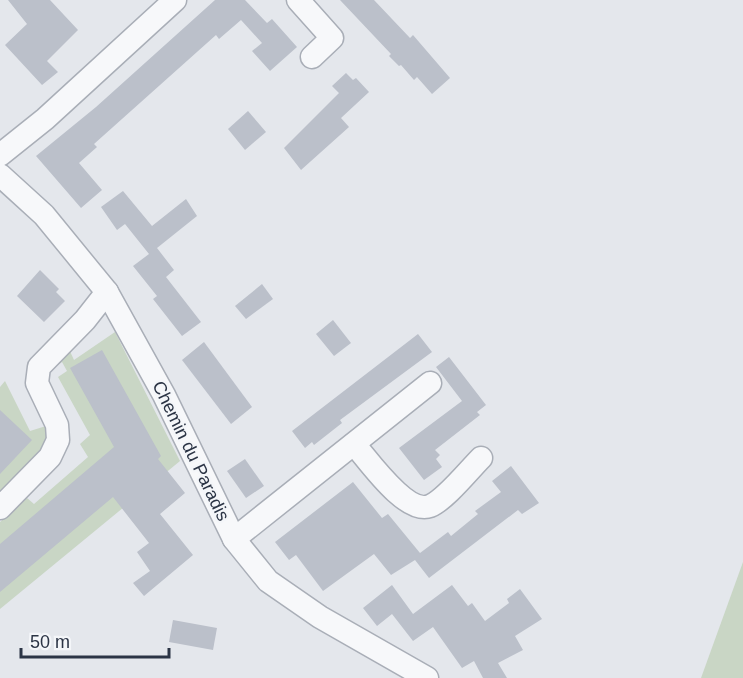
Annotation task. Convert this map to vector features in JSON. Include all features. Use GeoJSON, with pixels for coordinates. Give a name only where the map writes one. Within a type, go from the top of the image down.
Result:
{"type":"FeatureCollection","features":[{"type":"Feature","properties":{"kind":"street"},"geometry":{"type":"LineString","coordinates":[[0,155],[45,118],[175,0]]}},
{"type":"Feature","properties":{"kind":"street"},"geometry":{"type":"LineString","coordinates":[[298,0],[332,38],[312,57]]}},
{"type":"Feature","properties":{"kind":"street","name":"Chemin du Paradis"},"geometry":{"type":"LineString","coordinates":[[0,175],[44,215],[107,292],[164,395],[234,539],[268,581],[291,599],[427,678]]}},
{"type":"Feature","properties":{"kind":"street"},"geometry":{"type":"LineString","coordinates":[[0,508],[50,457],[58,440],[57,425],[37,383],[39,367],[85,320],[107,292]]}},
{"type":"Feature","properties":{"kind":"street"},"geometry":{"type":"LineString","coordinates":[[234,539],[430,383]]}},
{"type":"Feature","properties":{"kind":"street"},"geometry":{"type":"LineString","coordinates":[[354,444],[405,501],[413,506],[430,506],[436,502],[481,458]]}},
{"type":"Feature","properties":{"kind":"green space"},"geometry":{"type":"Polygon","coordinates":[[[115,332],[180,461],[0,609],[0,522],[27,498],[34,504],[88,457],[80,444],[90,435],[58,377],[67,371],[62,362],[49,371],[68,347],[74,360],[115,332]]]}},
{"type":"Feature","properties":{"kind":"green space"},"geometry":{"type":"Polygon","coordinates":[[[5,381],[30,431],[46,426],[50,440],[0,491],[0,387],[5,381]]]}},
{"type":"Feature","properties":{"kind":"green space"},"geometry":{"type":"Polygon","coordinates":[[[743,562],[743,678],[701,678],[743,562]]]}},
{"type":"Feature","properties":{"kind":"building"},"geometry":{"type":"Polygon","coordinates":[[[8,0],[50,0],[78,30],[47,61],[58,72],[42,85],[5,45],[27,24],[8,0]]]}},
{"type":"Feature","properties":{"kind":"building"},"geometry":{"type":"Polygon","coordinates":[[[215,0],[245,0],[267,23],[272,19],[297,47],[270,71],[252,51],[262,43],[241,20],[219,39],[216,35],[94,144],[97,147],[79,163],[102,190],[81,208],[36,156],[96,107],[215,0]]]}},
{"type":"Feature","properties":{"kind":"building"},"geometry":{"type":"Polygon","coordinates":[[[340,0],[374,0],[410,38],[413,35],[450,78],[432,94],[417,77],[414,80],[401,65],[399,66],[389,56],[391,54],[340,0]]]}},
{"type":"Feature","properties":{"kind":"building"},"geometry":{"type":"Polygon","coordinates":[[[346,73],[353,80],[356,78],[369,92],[341,118],[349,127],[301,170],[284,148],[339,93],[332,86],[346,73]]]}},
{"type":"Feature","properties":{"kind":"building"},"geometry":{"type":"Polygon","coordinates":[[[248,111],[266,132],[245,150],[228,129],[248,111]]]}},
{"type":"Feature","properties":{"kind":"building"},"geometry":{"type":"Polygon","coordinates":[[[123,191],[152,226],[186,199],[197,216],[157,248],[174,270],[166,277],[201,322],[182,336],[153,299],[157,296],[133,266],[149,254],[125,224],[117,230],[101,207],[123,191]]]}},
{"type":"Feature","properties":{"kind":"building"},"geometry":{"type":"Polygon","coordinates":[[[40,270],[59,289],[56,292],[65,301],[44,322],[17,296],[40,270]]]}},
{"type":"Feature","properties":{"kind":"building"},"geometry":{"type":"Polygon","coordinates":[[[262,284],[273,299],[246,319],[235,306],[262,284]]]}},
{"type":"Feature","properties":{"kind":"building"},"geometry":{"type":"Polygon","coordinates":[[[333,320],[351,343],[334,356],[316,334],[333,320]]]}},
{"type":"Feature","properties":{"kind":"building"},"geometry":{"type":"Polygon","coordinates":[[[418,334],[432,352],[340,420],[342,423],[314,445],[312,442],[305,448],[292,431],[418,334]]]}},
{"type":"Feature","properties":{"kind":"building"},"geometry":{"type":"Polygon","coordinates":[[[204,342],[252,407],[231,424],[182,360],[204,342]]]}},
{"type":"Feature","properties":{"kind":"building"},"geometry":{"type":"Polygon","coordinates":[[[102,350],[161,456],[158,459],[185,493],[160,514],[193,555],[144,596],[133,583],[150,571],[137,552],[149,543],[113,497],[0,592],[0,544],[114,447],[70,368],[102,350]]]}},
{"type":"Feature","properties":{"kind":"building"},"geometry":{"type":"Polygon","coordinates":[[[449,357],[486,405],[477,412],[480,415],[435,450],[440,455],[436,459],[442,467],[424,480],[399,448],[462,401],[436,367],[449,357]]]}},
{"type":"Feature","properties":{"kind":"building"},"geometry":{"type":"Polygon","coordinates":[[[0,410],[32,440],[0,474],[0,410]]]}},
{"type":"Feature","properties":{"kind":"building"},"geometry":{"type":"Polygon","coordinates":[[[245,459],[264,486],[246,498],[227,471],[245,459]]]}},
{"type":"Feature","properties":{"kind":"building"},"geometry":{"type":"Polygon","coordinates":[[[511,466],[539,503],[522,514],[518,510],[429,578],[415,560],[391,575],[374,554],[323,591],[296,555],[289,560],[275,542],[353,482],[382,518],[388,514],[420,553],[448,532],[451,536],[478,514],[475,511],[501,492],[492,481],[511,466]]]}},
{"type":"Feature","properties":{"kind":"building"},"geometry":{"type":"Polygon","coordinates":[[[392,585],[413,614],[452,585],[468,606],[472,603],[485,621],[509,603],[507,599],[520,589],[542,619],[515,636],[523,650],[498,663],[507,678],[483,678],[474,661],[462,668],[433,627],[413,641],[392,614],[377,626],[363,608],[392,585]]]}},
{"type":"Feature","properties":{"kind":"building"},"geometry":{"type":"Polygon","coordinates":[[[173,620],[217,628],[213,650],[169,642],[173,620]]]}}]}
